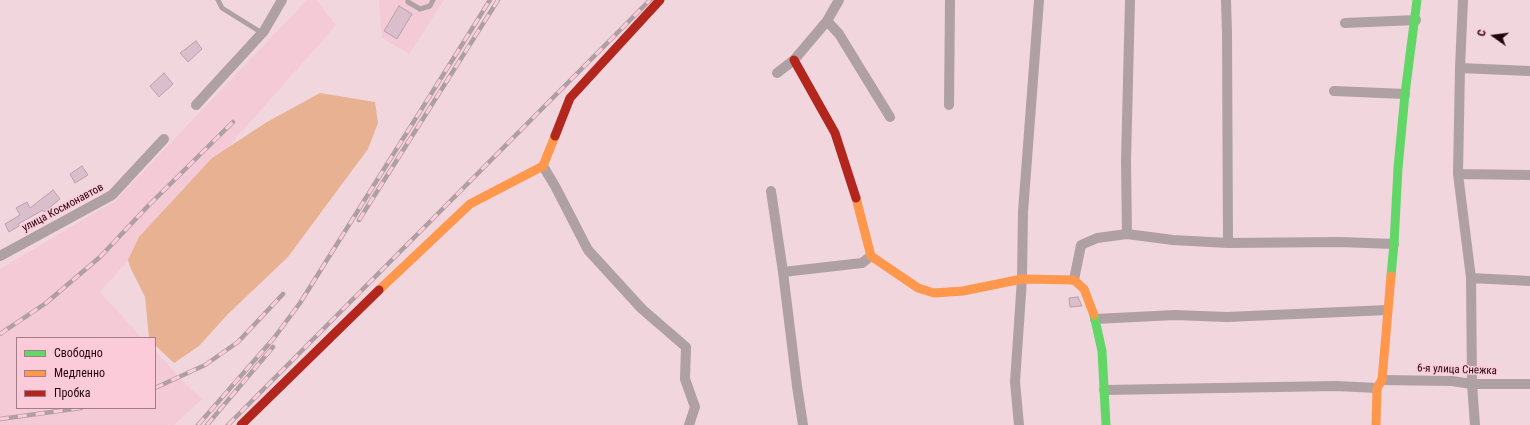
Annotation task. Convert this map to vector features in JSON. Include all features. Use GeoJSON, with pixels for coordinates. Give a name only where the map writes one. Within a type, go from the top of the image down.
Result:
{"type":"FeatureCollection","features":[{"type":"Feature","properties":{"kind":"street"},"geometry":{"type":"LineString","coordinates":[[196,104],[262,33],[282,0]]}},
{"type":"Feature","properties":{"kind":"street"},"geometry":{"type":"LineString","coordinates":[[241,425],[470,204],[543,166],[570,98],[660,0]]}},
{"type":"Feature","properties":{"kind":"street"},"geometry":{"type":"LineString","coordinates":[[777,74],[794,60],[827,21],[839,0]]}},
{"type":"Feature","properties":{"kind":"street"},"geometry":{"type":"LineString","coordinates":[[949,105],[950,0]]}},
{"type":"Feature","properties":{"kind":"street"},"geometry":{"type":"LineString","coordinates":[[1019,425],[1015,382],[1022,279],[1024,212],[1039,0]]}},
{"type":"Feature","properties":{"kind":"street"},"geometry":{"type":"LineString","coordinates":[[1127,234],[1126,161],[1130,0]]}},
{"type":"Feature","properties":{"kind":"street"},"geometry":{"type":"LineString","coordinates":[[1226,0],[1228,243]]}},
{"type":"Feature","properties":{"kind":"street"},"geometry":{"type":"LineString","coordinates":[[1376,425],[1394,244],[1398,168],[1405,94],[1416,20],[1417,0]]}},
{"type":"Feature","properties":{"kind":"street"},"geometry":{"type":"LineString","coordinates":[[1463,0],[1458,174],[1472,278],[1472,384],[1475,425]]}},
{"type":"Feature","properties":{"kind":"street"},"geometry":{"type":"LineString","coordinates":[[1345,23],[1416,20]]}},
{"type":"Feature","properties":{"kind":"street"},"geometry":{"type":"LineString","coordinates":[[827,21],[839,34],[890,117]]}},
{"type":"Feature","properties":{"kind":"street"},"geometry":{"type":"LineString","coordinates":[[794,60],[835,133],[854,192],[871,256],[918,288],[934,293],[964,291],[1022,279],[1074,280],[1084,289],[1093,309],[1102,351],[1106,425]]}},
{"type":"Feature","properties":{"kind":"street"},"geometry":{"type":"LineString","coordinates":[[1460,68],[1530,71]]}},
{"type":"Feature","properties":{"kind":"street"},"geometry":{"type":"LineString","coordinates":[[1334,91],[1405,94]]}},
{"type":"Feature","properties":{"kind":"street","name":"улица Космонавтов"},"geometry":{"type":"LineString","coordinates":[[0,256],[112,195],[164,139]]}},
{"type":"Feature","properties":{"kind":"street"},"geometry":{"type":"LineString","coordinates":[[543,166],[588,250],[642,309],[686,346],[685,379],[695,407],[689,425]]}},
{"type":"Feature","properties":{"kind":"street"},"geometry":{"type":"LineString","coordinates":[[1458,174],[1530,174]]}},
{"type":"Feature","properties":{"kind":"street"},"geometry":{"type":"LineString","coordinates":[[771,190],[803,425]]}},
{"type":"Feature","properties":{"kind":"street"},"geometry":{"type":"LineString","coordinates":[[1074,280],[1081,245],[1097,238],[1127,234],[1173,240],[1228,243],[1340,242],[1394,244]]}},
{"type":"Feature","properties":{"kind":"street"},"geometry":{"type":"LineString","coordinates":[[783,272],[862,263],[871,256]]}},
{"type":"Feature","properties":{"kind":"street"},"geometry":{"type":"LineString","coordinates":[[1472,278],[1530,281]]}},
{"type":"Feature","properties":{"kind":"street"},"geometry":{"type":"LineString","coordinates":[[1095,319],[1175,315],[1228,317],[1387,310]]}},
{"type":"Feature","properties":{"kind":"street","name":"6-я улица Снежка"},"geometry":{"type":"LineString","coordinates":[[1104,390],[1336,386],[1452,381],[1472,384],[1530,384]]}},
{"type":"Feature","properties":{"kind":"lane"},"geometry":{"type":"LineString","coordinates":[[218,0],[222,8],[262,33]]}},
{"type":"Feature","properties":{"kind":"lane"},"geometry":{"type":"LineString","coordinates":[[408,0],[408,2],[420,9],[430,6],[434,0]]}},
{"type":"Feature","properties":{"kind":"shaded area"},"geometry":{"type":"Polygon","coordinates":[[[307,0],[316,0],[336,25],[100,292],[141,337],[16,337],[16,409],[156,409],[156,352],[202,399],[174,425],[0,425],[0,269],[115,201],[307,0]]]}},
{"type":"Feature","properties":{"kind":"shaded area"},"geometry":{"type":"Polygon","coordinates":[[[379,0],[444,0],[409,54],[382,38],[379,0]]]}},
{"type":"Feature","properties":{"kind":"shaded area"},"geometry":{"type":"Polygon","coordinates":[[[320,93],[375,102],[378,123],[368,149],[288,257],[228,314],[199,346],[174,363],[156,346],[156,337],[149,337],[145,297],[128,260],[139,237],[212,158],[267,122],[320,93]]]}},
{"type":"Feature","properties":{"kind":"building"},"geometry":{"type":"Polygon","coordinates":[[[399,6],[412,14],[397,39],[384,31],[399,6]]]}},
{"type":"Feature","properties":{"kind":"building"},"geometry":{"type":"Polygon","coordinates":[[[196,41],[202,49],[188,62],[180,53],[196,41]]]}},
{"type":"Feature","properties":{"kind":"building"},"geometry":{"type":"Polygon","coordinates":[[[164,73],[173,84],[159,97],[150,86],[164,73]]]}},
{"type":"Feature","properties":{"kind":"building"},"geometry":{"type":"Polygon","coordinates":[[[82,166],[88,175],[75,183],[70,174],[82,166]]]}},
{"type":"Feature","properties":{"kind":"building"},"geometry":{"type":"Polygon","coordinates":[[[53,190],[60,199],[44,212],[43,210],[18,224],[19,226],[9,232],[5,224],[20,215],[16,208],[27,202],[30,208],[53,190]]]}},
{"type":"Feature","properties":{"kind":"building"},"geometry":{"type":"Polygon","coordinates":[[[1078,297],[1082,306],[1070,307],[1069,298],[1078,297]]]}},
{"type":"Feature","properties":{"kind":"railway"},"geometry":{"type":"LineString","coordinates":[[198,425],[274,338],[300,303],[490,0]]}},
{"type":"Feature","properties":{"kind":"railway"},"geometry":{"type":"LineString","coordinates":[[359,220],[498,0]]}},
{"type":"Feature","properties":{"kind":"railway"},"geometry":{"type":"LineString","coordinates":[[228,425],[650,0]]}},
{"type":"Feature","properties":{"kind":"railway"},"geometry":{"type":"LineString","coordinates":[[0,334],[46,303],[100,257],[148,206],[233,122]]}},
{"type":"Feature","properties":{"kind":"railway"},"geometry":{"type":"LineString","coordinates":[[156,388],[205,365],[238,342],[283,294]]}},
{"type":"Feature","properties":{"kind":"railway"},"geometry":{"type":"LineString","coordinates":[[207,425],[273,347]]}},
{"type":"Feature","properties":{"kind":"railway"},"geometry":{"type":"LineString","coordinates":[[0,419],[74,409]]}},
{"type":"Feature","properties":{"kind":"traffic: fast"},"geometry":{"type":"LineString","coordinates":[[1391,276],[1398,168],[1405,94],[1417,0]]}},
{"type":"Feature","properties":{"kind":"traffic: fast"},"geometry":{"type":"LineString","coordinates":[[1094,315],[1102,351],[1106,425]]}},
{"type":"Feature","properties":{"kind":"traffic: slow"},"geometry":{"type":"LineString","coordinates":[[379,290],[470,204],[543,166],[555,136]]}},
{"type":"Feature","properties":{"kind":"traffic: slow"},"geometry":{"type":"LineString","coordinates":[[856,198],[871,256],[918,288],[934,293],[963,291],[1022,279],[1074,280],[1084,289],[1094,315]]}},
{"type":"Feature","properties":{"kind":"traffic: slow"},"geometry":{"type":"LineString","coordinates":[[1376,425],[1377,388],[1382,380],[1391,276]]}},
{"type":"Feature","properties":{"kind":"traffic: jam"},"geometry":{"type":"LineString","coordinates":[[555,136],[570,98],[660,0]]}},
{"type":"Feature","properties":{"kind":"traffic: jam"},"geometry":{"type":"LineString","coordinates":[[794,60],[835,133],[856,198]]}},
{"type":"Feature","properties":{"kind":"traffic: jam"},"geometry":{"type":"LineString","coordinates":[[241,425],[379,290]]}}]}
